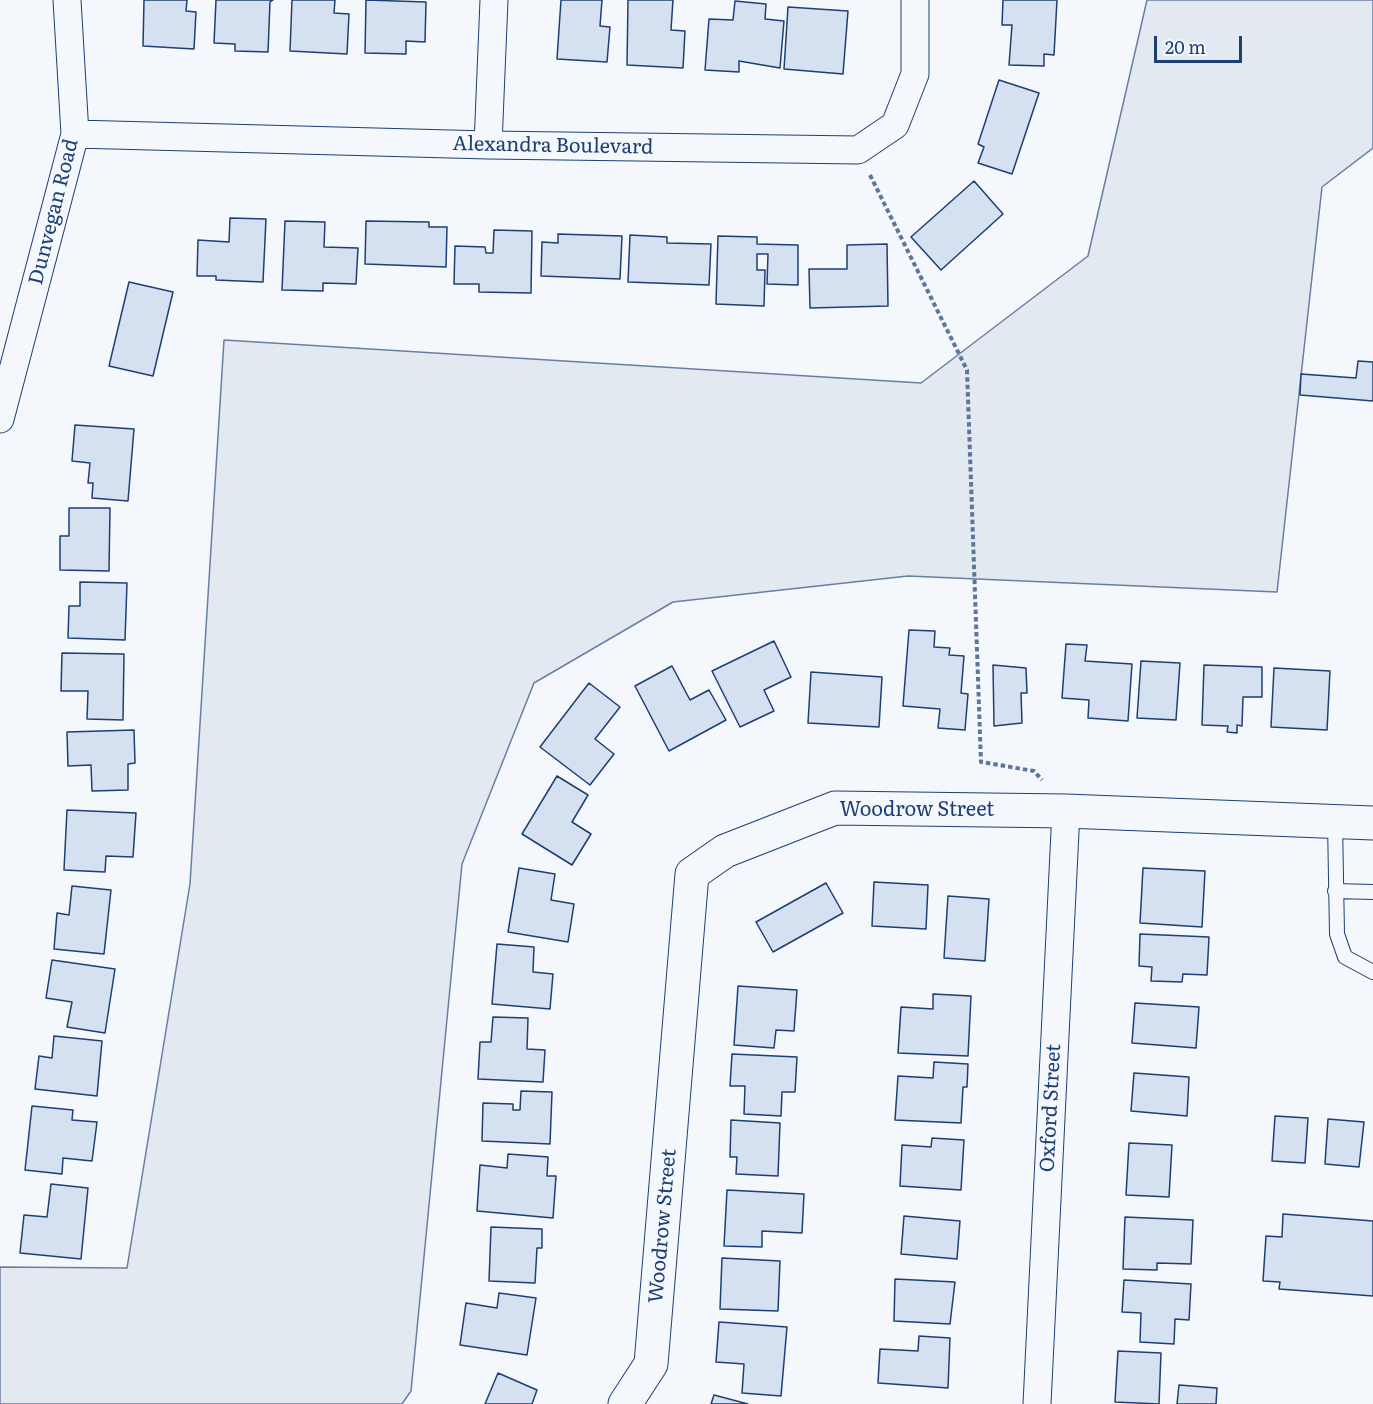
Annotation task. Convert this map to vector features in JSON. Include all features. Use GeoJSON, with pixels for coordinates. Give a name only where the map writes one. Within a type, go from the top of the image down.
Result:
{"type":"FeatureCollection","features":[{"type":"Feature","properties":{"kind":"street","name":"Dunvegan Road"},"geometry":{"type":"LineString","coordinates":[[0,419],[75,134],[68,0]]}},
{"type":"Feature","properties":{"kind":"street"},"geometry":{"type":"LineString","coordinates":[[488,145],[494,0]]}},
{"type":"Feature","properties":{"kind":"street"},"geometry":{"type":"LineString","coordinates":[[858,150],[895,125],[915,74],[915,0]]}},
{"type":"Feature","properties":{"kind":"street","name":"Alexandra Boulevard"},"geometry":{"type":"LineString","coordinates":[[75,134],[488,145],[858,150]]}},
{"type":"Feature","properties":{"kind":"street","name":"Woodrow Street"},"geometry":{"type":"LineString","coordinates":[[626,1404],[651,1364],[692,874],[725,851],[835,808],[1066,811],[1373,823]]}},
{"type":"Feature","properties":{"kind":"street","name":"Oxford Street"},"geometry":{"type":"LineString","coordinates":[[1037,1404],[1066,811]]}},
{"type":"Feature","properties":{"kind":"lane"},"geometry":{"type":"LineString","coordinates":[[1335,822],[1337,934],[1345,957],[1373,972]]}},
{"type":"Feature","properties":{"kind":"lane"},"geometry":{"type":"LineString","coordinates":[[1335,891],[1373,892]]}},
{"type":"Feature","properties":{"kind":"path"},"geometry":{"type":"LineString","coordinates":[[858,150],[967,370],[981,762],[1035,771],[1066,811]]}},
{"type":"Feature","properties":{"kind":"shaded area"},"geometry":{"type":"Polygon","coordinates":[[[1147,0],[1373,0],[1373,148],[1322,187],[1277,592],[908,576],[673,602],[534,683],[462,864],[411,1391],[402,1404],[0,1404],[0,1267],[127,1268],[190,884],[224,340],[921,383],[1088,256],[1147,0]]]}},
{"type":"Feature","properties":{"kind":"building"},"geometry":{"type":"Polygon","coordinates":[[[144,0],[187,0],[186,11],[196,12],[194,49],[143,46],[144,0]]]}},
{"type":"Feature","properties":{"kind":"building"},"geometry":{"type":"Polygon","coordinates":[[[216,0],[273,0],[270,2],[268,52],[235,51],[235,44],[214,43],[216,0]]]}},
{"type":"Feature","properties":{"kind":"building"},"geometry":{"type":"Polygon","coordinates":[[[292,0],[335,0],[334,13],[349,14],[347,54],[290,51],[292,0]]]}},
{"type":"Feature","properties":{"kind":"building"},"geometry":{"type":"Polygon","coordinates":[[[366,0],[426,2],[425,42],[406,41],[406,54],[365,53],[366,0]]]}},
{"type":"Feature","properties":{"kind":"building"},"geometry":{"type":"Polygon","coordinates":[[[561,0],[602,0],[600,26],[610,27],[607,62],[557,59],[561,0]]]}},
{"type":"Feature","properties":{"kind":"building"},"geometry":{"type":"Polygon","coordinates":[[[628,0],[673,0],[671,30],[685,31],[683,68],[627,65],[628,0]]]}},
{"type":"Feature","properties":{"kind":"building"},"geometry":{"type":"Polygon","coordinates":[[[1003,0],[1057,0],[1054,55],[1044,54],[1044,66],[1009,65],[1012,25],[1002,25],[1003,0]]]}},
{"type":"Feature","properties":{"kind":"building"},"geometry":{"type":"Polygon","coordinates":[[[735,1],[766,4],[765,19],[784,21],[780,68],[739,61],[739,72],[705,70],[709,19],[733,20],[735,1]]]}},
{"type":"Feature","properties":{"kind":"building"},"geometry":{"type":"Polygon","coordinates":[[[788,7],[848,11],[843,74],[784,69],[788,7]]]}},
{"type":"Feature","properties":{"kind":"building"},"geometry":{"type":"Polygon","coordinates":[[[999,80],[1039,93],[1012,174],[978,163],[984,147],[978,144],[999,80]]]}},
{"type":"Feature","properties":{"kind":"building"},"geometry":{"type":"Polygon","coordinates":[[[974,181],[1003,214],[941,270],[911,237],[974,181]]]}},
{"type":"Feature","properties":{"kind":"building"},"geometry":{"type":"Polygon","coordinates":[[[230,218],[266,219],[263,282],[216,280],[216,276],[197,276],[198,240],[229,242],[230,218]]]}},
{"type":"Feature","properties":{"kind":"building"},"geometry":{"type":"Polygon","coordinates":[[[285,221],[325,222],[324,247],[358,248],[356,284],[323,283],[323,291],[282,290],[285,221]]]}},
{"type":"Feature","properties":{"kind":"building"},"geometry":{"type":"Polygon","coordinates":[[[366,221],[429,222],[429,227],[447,227],[446,267],[365,264],[366,221]]]}},
{"type":"Feature","properties":{"kind":"building"},"geometry":{"type":"Polygon","coordinates":[[[494,230],[532,231],[531,293],[479,292],[479,284],[454,284],[455,246],[485,247],[486,253],[493,253],[494,230]]]}},
{"type":"Feature","properties":{"kind":"building"},"geometry":{"type":"Polygon","coordinates":[[[558,234],[622,236],[620,279],[541,276],[542,242],[558,243],[558,234]]]}},
{"type":"Feature","properties":{"kind":"building"},"geometry":{"type":"Polygon","coordinates":[[[630,235],[667,237],[667,243],[711,244],[709,285],[628,282],[630,235]]]}},
{"type":"Feature","properties":{"kind":"building"},"geometry":{"type":"Polygon","coordinates":[[[718,236],[757,237],[757,244],[798,245],[798,285],[767,284],[768,254],[757,254],[757,270],[765,270],[764,306],[716,304],[718,236]]]}},
{"type":"Feature","properties":{"kind":"building"},"geometry":{"type":"Polygon","coordinates":[[[887,244],[888,306],[810,308],[809,269],[847,269],[847,245],[887,244]]]}},
{"type":"Feature","properties":{"kind":"building"},"geometry":{"type":"Polygon","coordinates":[[[129,282],[173,292],[153,376],[109,366],[129,282]]]}},
{"type":"Feature","properties":{"kind":"building"},"geometry":{"type":"Polygon","coordinates":[[[1358,361],[1373,362],[1373,401],[1300,395],[1301,374],[1356,378],[1358,361]]]}},
{"type":"Feature","properties":{"kind":"building"},"geometry":{"type":"Polygon","coordinates":[[[75,425],[134,429],[128,501],[92,498],[93,483],[88,483],[90,463],[72,461],[75,425]]]}},
{"type":"Feature","properties":{"kind":"building"},"geometry":{"type":"Polygon","coordinates":[[[69,508],[110,508],[109,571],[60,570],[60,536],[69,536],[69,508]]]}},
{"type":"Feature","properties":{"kind":"building"},"geometry":{"type":"Polygon","coordinates":[[[80,582],[127,583],[125,640],[68,638],[69,606],[80,606],[80,582]]]}},
{"type":"Feature","properties":{"kind":"building"},"geometry":{"type":"Polygon","coordinates":[[[909,630],[935,631],[934,647],[950,648],[949,655],[964,656],[961,693],[968,694],[965,730],[938,728],[940,709],[903,706],[909,630]]]}},
{"type":"Feature","properties":{"kind":"building"},"geometry":{"type":"Polygon","coordinates":[[[774,641],[791,677],[764,690],[774,711],[740,727],[712,671],[774,641]]]}},
{"type":"Feature","properties":{"kind":"building"},"geometry":{"type":"Polygon","coordinates":[[[1066,644],[1087,645],[1085,661],[1132,664],[1128,721],[1088,718],[1089,700],[1062,698],[1066,644]]]}},
{"type":"Feature","properties":{"kind":"building"},"geometry":{"type":"Polygon","coordinates":[[[62,653],[124,654],[123,720],[87,719],[88,691],[61,691],[62,653]]]}},
{"type":"Feature","properties":{"kind":"building"},"geometry":{"type":"Polygon","coordinates":[[[1141,661],[1180,663],[1176,720],[1137,718],[1141,661]]]}},
{"type":"Feature","properties":{"kind":"building"},"geometry":{"type":"Polygon","coordinates":[[[993,665],[1026,668],[1027,693],[1021,693],[1022,723],[994,726],[993,665]]]}},
{"type":"Feature","properties":{"kind":"building"},"geometry":{"type":"Polygon","coordinates":[[[1204,665],[1262,667],[1262,697],[1243,697],[1242,726],[1237,725],[1237,733],[1227,732],[1228,726],[1202,725],[1204,665]]]}},
{"type":"Feature","properties":{"kind":"building"},"geometry":{"type":"Polygon","coordinates":[[[672,666],[690,700],[709,690],[726,720],[669,751],[635,686],[672,666]]]}},
{"type":"Feature","properties":{"kind":"building"},"geometry":{"type":"Polygon","coordinates":[[[1274,668],[1330,671],[1327,730],[1271,727],[1274,668]]]}},
{"type":"Feature","properties":{"kind":"building"},"geometry":{"type":"Polygon","coordinates":[[[811,672],[882,677],[879,727],[808,723],[811,672]]]}},
{"type":"Feature","properties":{"kind":"building"},"geometry":{"type":"Polygon","coordinates":[[[589,683],[620,707],[595,739],[614,754],[590,785],[540,747],[589,683]]]}},
{"type":"Feature","properties":{"kind":"building"},"geometry":{"type":"Polygon","coordinates":[[[134,730],[135,763],[128,764],[128,790],[92,791],[91,765],[68,766],[67,732],[134,730]]]}},
{"type":"Feature","properties":{"kind":"building"},"geometry":{"type":"Polygon","coordinates":[[[557,776],[588,795],[572,822],[591,834],[572,865],[522,834],[557,776]]]}},
{"type":"Feature","properties":{"kind":"building"},"geometry":{"type":"Polygon","coordinates":[[[67,810],[136,813],[133,857],[106,856],[105,872],[64,870],[67,810]]]}},
{"type":"Feature","properties":{"kind":"building"},"geometry":{"type":"Polygon","coordinates":[[[519,868],[555,874],[551,900],[574,904],[568,942],[508,932],[519,868]]]}},
{"type":"Feature","properties":{"kind":"building"},"geometry":{"type":"Polygon","coordinates":[[[1143,868],[1205,871],[1202,927],[1140,923],[1143,868]]]}},
{"type":"Feature","properties":{"kind":"building"},"geometry":{"type":"Polygon","coordinates":[[[874,882],[928,885],[926,929],[872,926],[874,882]]]}},
{"type":"Feature","properties":{"kind":"building"},"geometry":{"type":"Polygon","coordinates":[[[826,883],[843,913],[773,952],[756,922],[826,883]]]}},
{"type":"Feature","properties":{"kind":"building"},"geometry":{"type":"Polygon","coordinates":[[[72,886],[111,890],[104,954],[54,949],[57,913],[69,915],[72,886]]]}},
{"type":"Feature","properties":{"kind":"building"},"geometry":{"type":"Polygon","coordinates":[[[948,896],[989,899],[985,961],[944,958],[948,896]]]}},
{"type":"Feature","properties":{"kind":"building"},"geometry":{"type":"Polygon","coordinates":[[[1140,934],[1209,937],[1207,975],[1183,974],[1182,982],[1151,981],[1152,967],[1139,966],[1140,934]]]}},
{"type":"Feature","properties":{"kind":"building"},"geometry":{"type":"Polygon","coordinates":[[[497,944],[534,947],[533,972],[553,974],[550,1009],[492,1004],[497,944]]]}},
{"type":"Feature","properties":{"kind":"building"},"geometry":{"type":"Polygon","coordinates":[[[52,960],[115,969],[105,1033],[67,1027],[72,1002],[46,998],[52,960]]]}},
{"type":"Feature","properties":{"kind":"building"},"geometry":{"type":"Polygon","coordinates":[[[738,986],[797,990],[794,1031],[776,1030],[774,1048],[734,1045],[738,986]]]}},
{"type":"Feature","properties":{"kind":"building"},"geometry":{"type":"Polygon","coordinates":[[[933,994],[971,996],[968,1056],[898,1053],[901,1007],[933,1009],[933,994]]]}},
{"type":"Feature","properties":{"kind":"building"},"geometry":{"type":"Polygon","coordinates":[[[1135,1003],[1199,1007],[1196,1048],[1132,1043],[1135,1003]]]}},
{"type":"Feature","properties":{"kind":"building"},"geometry":{"type":"Polygon","coordinates":[[[493,1017],[528,1018],[527,1049],[545,1050],[543,1082],[478,1079],[480,1042],[491,1042],[493,1017]]]}},
{"type":"Feature","properties":{"kind":"building"},"geometry":{"type":"Polygon","coordinates":[[[54,1036],[102,1041],[97,1096],[35,1089],[39,1056],[52,1058],[54,1036]]]}},
{"type":"Feature","properties":{"kind":"building"},"geometry":{"type":"Polygon","coordinates":[[[732,1054],[797,1057],[795,1092],[782,1092],[781,1116],[744,1114],[745,1086],[730,1086],[732,1054]]]}},
{"type":"Feature","properties":{"kind":"building"},"geometry":{"type":"Polygon","coordinates":[[[934,1062],[968,1064],[967,1087],[963,1087],[961,1123],[895,1120],[898,1076],[933,1078],[934,1062]]]}},
{"type":"Feature","properties":{"kind":"building"},"geometry":{"type":"Polygon","coordinates":[[[1134,1073],[1189,1077],[1187,1116],[1131,1111],[1134,1073]]]}},
{"type":"Feature","properties":{"kind":"building"},"geometry":{"type":"Polygon","coordinates":[[[521,1091],[552,1092],[550,1144],[482,1141],[483,1103],[513,1104],[513,1110],[520,1110],[521,1091]]]}},
{"type":"Feature","properties":{"kind":"building"},"geometry":{"type":"Polygon","coordinates":[[[32,1106],[73,1110],[72,1120],[97,1122],[92,1161],[63,1158],[62,1174],[25,1170],[32,1106]]]}},
{"type":"Feature","properties":{"kind":"building"},"geometry":{"type":"Polygon","coordinates":[[[1275,1116],[1308,1118],[1305,1163],[1272,1161],[1275,1116]]]}},
{"type":"Feature","properties":{"kind":"building"},"geometry":{"type":"Polygon","coordinates":[[[1328,1119],[1364,1122],[1359,1167],[1325,1164],[1328,1119]]]}},
{"type":"Feature","properties":{"kind":"building"},"geometry":{"type":"Polygon","coordinates":[[[731,1120],[780,1123],[778,1176],[736,1174],[737,1157],[730,1157],[731,1120]]]}},
{"type":"Feature","properties":{"kind":"building"},"geometry":{"type":"Polygon","coordinates":[[[932,1138],[964,1140],[961,1190],[900,1186],[902,1145],[931,1147],[932,1138]]]}},
{"type":"Feature","properties":{"kind":"building"},"geometry":{"type":"Polygon","coordinates":[[[1129,1143],[1172,1145],[1169,1197],[1126,1195],[1129,1143]]]}},
{"type":"Feature","properties":{"kind":"building"},"geometry":{"type":"Polygon","coordinates":[[[508,1154],[548,1157],[547,1176],[556,1176],[553,1218],[477,1211],[480,1165],[507,1168],[508,1154]]]}},
{"type":"Feature","properties":{"kind":"building"},"geometry":{"type":"Polygon","coordinates":[[[51,1184],[88,1188],[81,1259],[20,1253],[24,1215],[47,1217],[51,1184]]]}},
{"type":"Feature","properties":{"kind":"building"},"geometry":{"type":"Polygon","coordinates":[[[727,1190],[804,1194],[802,1233],[762,1231],[762,1247],[724,1246],[727,1190]]]}},
{"type":"Feature","properties":{"kind":"building"},"geometry":{"type":"Polygon","coordinates":[[[1283,1214],[1373,1221],[1373,1296],[1279,1289],[1280,1282],[1263,1281],[1266,1236],[1282,1237],[1283,1214]]]}},
{"type":"Feature","properties":{"kind":"building"},"geometry":{"type":"Polygon","coordinates":[[[904,1216],[960,1221],[957,1259],[901,1254],[904,1216]]]}},
{"type":"Feature","properties":{"kind":"building"},"geometry":{"type":"Polygon","coordinates":[[[1125,1217],[1193,1220],[1191,1264],[1157,1263],[1157,1270],[1123,1269],[1125,1217]]]}},
{"type":"Feature","properties":{"kind":"building"},"geometry":{"type":"Polygon","coordinates":[[[491,1227],[542,1229],[542,1248],[537,1248],[535,1283],[489,1281],[491,1227]]]}},
{"type":"Feature","properties":{"kind":"building"},"geometry":{"type":"Polygon","coordinates":[[[722,1258],[780,1261],[778,1311],[720,1309],[722,1258]]]}},
{"type":"Feature","properties":{"kind":"building"},"geometry":{"type":"Polygon","coordinates":[[[895,1279],[955,1282],[950,1324],[894,1321],[895,1279]]]}},
{"type":"Feature","properties":{"kind":"building"},"geometry":{"type":"Polygon","coordinates":[[[1124,1280],[1191,1284],[1189,1320],[1175,1319],[1174,1344],[1140,1342],[1141,1313],[1122,1312],[1124,1280]]]}},
{"type":"Feature","properties":{"kind":"building"},"geometry":{"type":"Polygon","coordinates":[[[499,1293],[536,1298],[527,1355],[460,1345],[466,1303],[497,1308],[499,1293]]]}},
{"type":"Feature","properties":{"kind":"building"},"geometry":{"type":"Polygon","coordinates":[[[719,1322],[787,1327],[781,1396],[742,1393],[744,1364],[716,1362],[719,1322]]]}},
{"type":"Feature","properties":{"kind":"building"},"geometry":{"type":"Polygon","coordinates":[[[919,1336],[950,1338],[948,1388],[878,1383],[880,1349],[918,1351],[919,1336]]]}},
{"type":"Feature","properties":{"kind":"building"},"geometry":{"type":"Polygon","coordinates":[[[1118,1351],[1161,1353],[1159,1404],[1115,1402],[1118,1351]]]}},
{"type":"Feature","properties":{"kind":"building"},"geometry":{"type":"Polygon","coordinates":[[[498,1373],[537,1390],[532,1404],[485,1404],[498,1373]]]}},
{"type":"Feature","properties":{"kind":"building"},"geometry":{"type":"Polygon","coordinates":[[[1179,1385],[1217,1388],[1216,1404],[1177,1404],[1179,1385]]]}},
{"type":"Feature","properties":{"kind":"building"},"geometry":{"type":"Polygon","coordinates":[[[714,1395],[748,1404],[711,1404],[714,1395]]]}}]}
